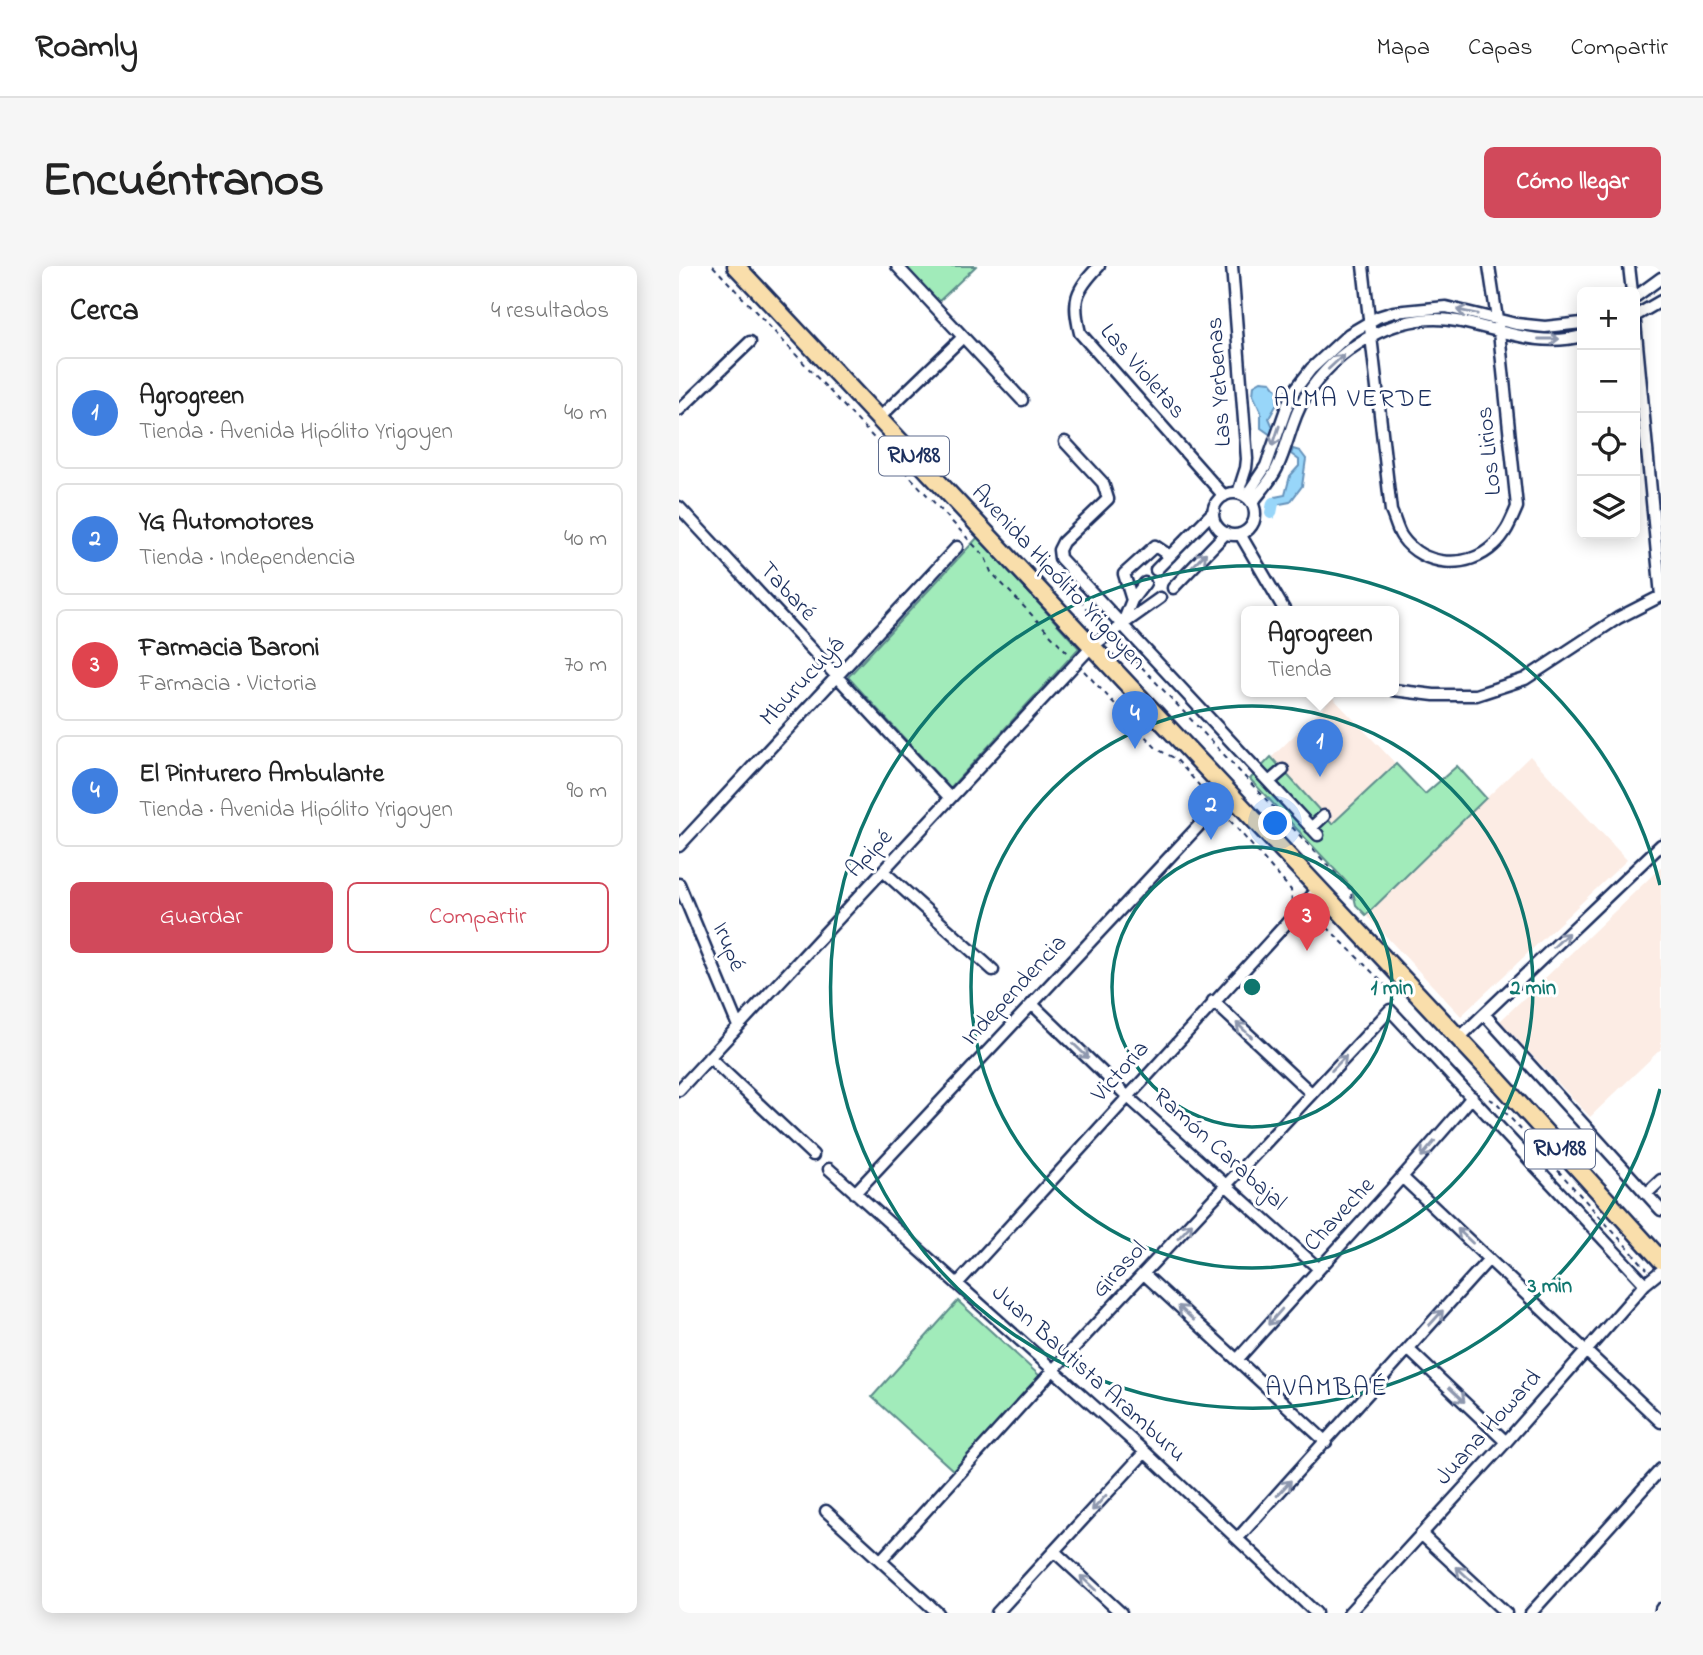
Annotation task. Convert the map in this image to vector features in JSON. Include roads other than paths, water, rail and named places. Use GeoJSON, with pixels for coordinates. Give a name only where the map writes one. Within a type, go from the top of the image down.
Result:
{"type":"FeatureCollection","features":[{"type":"Feature","properties":{"kind":"main road","name":"Avenida Hipólito Yrigoyen"},"geometry":{"type":"LineString","coordinates":[[736,266],[1317,890],[1459,1038],[1661,1260]]}},
{"type":"Feature","properties":{"kind":"street"},"geometry":{"type":"LineString","coordinates":[[897,266],[1022,400]]}},
{"type":"Feature","properties":{"kind":"street","name":"Las Violetas"},"geometry":{"type":"LineString","coordinates":[[1099,266],[1084,281],[1073,307],[1080,333],[1224,496]]}},
{"type":"Feature","properties":{"kind":"street","name":"Las Yerbenas"},"geometry":{"type":"LineString","coordinates":[[1232,266],[1247,459],[1245,498]]}},
{"type":"Feature","properties":{"kind":"street","name":"Los Lirios"},"geometry":{"type":"LineString","coordinates":[[1363,266],[1391,512],[1402,537],[1421,555],[1443,562],[1467,561],[1493,546],[1508,528],[1517,507],[1499,332],[1489,266]]}},
{"type":"Feature","properties":{"kind":"street"},"geometry":{"type":"LineString","coordinates":[[1629,266],[1631,287]]}},
{"type":"Feature","properties":{"kind":"street"},"geometry":{"type":"LineString","coordinates":[[1640,293],[1661,278]]}},
{"type":"Feature","properties":{"kind":"street"},"geometry":{"type":"LineString","coordinates":[[1640,313],[1661,301]]}},
{"type":"Feature","properties":{"kind":"street"},"geometry":{"type":"LineString","coordinates":[[1245,498],[1266,466],[1291,396],[1311,369],[1349,334],[1368,322],[1394,312],[1446,307],[1496,320],[1545,327],[1577,324]]}},
{"type":"Feature","properties":{"kind":"street"},"geometry":{"type":"LineString","coordinates":[[1245,498],[1277,468],[1294,418],[1324,373],[1344,354],[1380,330],[1418,320],[1445,319],[1545,340],[1577,337]]}},
{"type":"Feature","properties":{"kind":"street"},"geometry":{"type":"LineString","coordinates":[[879,418],[963,337]]}},
{"type":"Feature","properties":{"kind":"street"},"geometry":{"type":"LineString","coordinates":[[679,410],[750,342]]}},
{"type":"Feature","properties":{"kind":"street"},"geometry":{"type":"LineString","coordinates":[[1399,691],[1434,695],[1476,695],[1525,679],[1618,618],[1661,596],[1638,350]]}},
{"type":"Feature","properties":{"kind":"street"},"geometry":{"type":"LineString","coordinates":[[1065,442],[1103,483],[1107,502],[1063,542],[1059,550],[1060,558],[1314,832],[1324,816]]}},
{"type":"Feature","properties":{"kind":"street"},"geometry":{"type":"LineString","coordinates":[[1156,570],[1214,511],[1224,496],[1245,498],[1255,509],[1254,522],[1240,534],[1226,533],[1218,526],[1214,511]]}},
{"type":"Feature","properties":{"kind":"street","name":"Tabaré"},"geometry":{"type":"LineString","coordinates":[[679,508],[950,797]]}},
{"type":"Feature","properties":{"kind":"street"},"geometry":{"type":"LineString","coordinates":[[1173,588],[1226,533]]}},
{"type":"Feature","properties":{"kind":"street"},"geometry":{"type":"LineString","coordinates":[[1240,534],[1282,606]]}},
{"type":"Feature","properties":{"kind":"street"},"geometry":{"type":"LineString","coordinates":[[1132,600],[1123,573],[1155,546],[1170,556]]}},
{"type":"Feature","properties":{"kind":"street","name":"Mburucuyá"},"geometry":{"type":"LineString","coordinates":[[679,846],[957,547]]}},
{"type":"Feature","properties":{"kind":"street"},"geometry":{"type":"LineString","coordinates":[[1122,625],[1132,600],[1145,583]]}},
{"type":"Feature","properties":{"kind":"street","name":"Apipé"},"geometry":{"type":"LineString","coordinates":[[679,1090],[1091,647],[1160,598]]}},
{"type":"Feature","properties":{"kind":"street"},"geometry":{"type":"LineString","coordinates":[[1269,782],[1283,769]]}},
{"type":"Feature","properties":{"kind":"street","name":"Independencia"},"geometry":{"type":"LineString","coordinates":[[855,1193],[1206,818]]}},
{"type":"Feature","properties":{"kind":"street"},"geometry":{"type":"LineString","coordinates":[[1459,1038],[1661,845]]}},
{"type":"Feature","properties":{"kind":"street"},"geometry":{"type":"LineString","coordinates":[[883,871],[993,970]]}},
{"type":"Feature","properties":{"kind":"street","name":"Irupé"},"geometry":{"type":"LineString","coordinates":[[679,884],[738,1026]]}},
{"type":"Feature","properties":{"kind":"street","name":"Victoria"},"geometry":{"type":"LineString","coordinates":[[957,1284],[1317,890]]}},
{"type":"Feature","properties":{"kind":"street"},"geometry":{"type":"LineString","coordinates":[[1213,1002],[1311,1093]]}},
{"type":"Feature","properties":{"kind":"street","name":"Ramón Carabajal"},"geometry":{"type":"LineString","coordinates":[[1032,1004],[1128,1097],[1318,1268]]}},
{"type":"Feature","properties":{"kind":"street","name":"Girasol"},"geometry":{"type":"LineString","coordinates":[[881,1560],[1054,1369],[1393,1007],[1477,1096]]}},
{"type":"Feature","properties":{"kind":"street"},"geometry":{"type":"LineString","coordinates":[[1484,1014],[1661,1210]]}},
{"type":"Feature","properties":{"kind":"street"},"geometry":{"type":"LineString","coordinates":[[709,1057],[813,1155]]}},
{"type":"Feature","properties":{"kind":"street"},"geometry":{"type":"LineString","coordinates":[[1477,1096],[1653,1278]]}},
{"type":"Feature","properties":{"kind":"street","name":"Chaveche"},"geometry":{"type":"LineString","coordinates":[[1237,1360],[1477,1096]]}},
{"type":"Feature","properties":{"kind":"street","name":"Juan Bautista Aramburu"},"geometry":{"type":"LineString","coordinates":[[829,1170],[1054,1369],[1316,1613]]}},
{"type":"Feature","properties":{"kind":"street"},"geometry":{"type":"LineString","coordinates":[[1403,1178],[1661,1422]]}},
{"type":"Feature","properties":{"kind":"street"},"geometry":{"type":"LineString","coordinates":[[1646,1194],[1661,1180]]}},
{"type":"Feature","properties":{"kind":"street"},"geometry":{"type":"LineString","coordinates":[[1238,1538],[1489,1259]]}},
{"type":"Feature","properties":{"kind":"street"},"geometry":{"type":"LineString","coordinates":[[1144,1274],[1326,1442]]}},
{"type":"Feature","properties":{"kind":"street","name":"Juana Howard"},"geometry":{"type":"LineString","coordinates":[[1349,1613],[1653,1278]]}},
{"type":"Feature","properties":{"kind":"street"},"geometry":{"type":"LineString","coordinates":[[1408,1349],[1506,1442]]}},
{"type":"Feature","properties":{"kind":"street"},"geometry":{"type":"LineString","coordinates":[[997,1613],[1145,1452]]}},
{"type":"Feature","properties":{"kind":"street"},"geometry":{"type":"LineString","coordinates":[[1531,1613],[1661,1469]]}},
{"type":"Feature","properties":{"kind":"street"},"geometry":{"type":"LineString","coordinates":[[826,1511],[939,1613]]}},
{"type":"Feature","properties":{"kind":"street"},"geometry":{"type":"LineString","coordinates":[[1422,1534],[1506,1613]]}},
{"type":"Feature","properties":{"kind":"street"},"geometry":{"type":"LineString","coordinates":[[1055,1552],[1121,1613]]}},
{"type":"Feature","properties":{"kind":"water"},"geometry":{"type":"Polygon","coordinates":[[[1261,381],[1271,382],[1278,391],[1277,404],[1269,418],[1273,427],[1271,435],[1261,428],[1261,412],[1253,395],[1254,385],[1261,381]]]}},
{"type":"Feature","properties":{"kind":"water"},"geometry":{"type":"Polygon","coordinates":[[[1293,449],[1300,451],[1306,459],[1302,486],[1290,502],[1275,505],[1271,502],[1275,497],[1285,495],[1290,476],[1299,466],[1299,460],[1291,454],[1293,449]]]}},
{"type":"Feature","properties":{"kind":"waterway"},"geometry":{"type":"LineString","coordinates":[[1271,513],[1273,503]]}},
{"type":"Feature","properties":{"kind":"place","name":"El Pinturero Ambulante"},"geometry":{"type":"Point","coordinates":[1135,749]}},
{"type":"Feature","properties":{"kind":"place","name":"Agrogreen"},"geometry":{"type":"Point","coordinates":[1320,777]}},
{"type":"Feature","properties":{"kind":"place","name":"YG Automotores"},"geometry":{"type":"Point","coordinates":[1211,840]}},
{"type":"Feature","properties":{"kind":"place","name":"Farmacia Baroni"},"geometry":{"type":"Point","coordinates":[1307,951]}},
{"type":"Feature","properties":{"kind":"district","name":"ALMA VERDE"},"geometry":{"type":"Point","coordinates":[1354,400]}},
{"type":"Feature","properties":{"kind":"district","name":"AVAMBAÉ"},"geometry":{"type":"Point","coordinates":[1327,1389]}}]}
